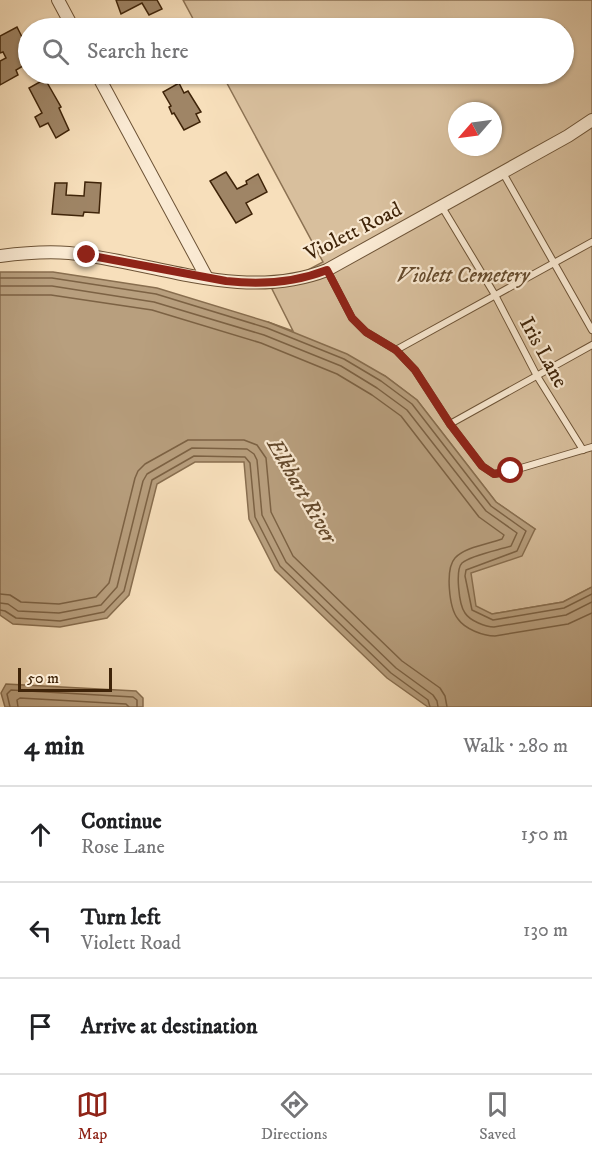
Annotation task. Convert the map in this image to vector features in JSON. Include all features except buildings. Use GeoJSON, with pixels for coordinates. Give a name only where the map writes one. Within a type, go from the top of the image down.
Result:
{"type":"FeatureCollection","features":[{"type":"Feature","properties":{"kind":"street"},"geometry":{"type":"LineString","coordinates":[[58,0],[68,18]]}},
{"type":"Feature","properties":{"kind":"street"},"geometry":{"type":"LineString","coordinates":[[102,84],[207,278]]}},
{"type":"Feature","properties":{"kind":"street","name":"Violett Road"},"geometry":{"type":"LineString","coordinates":[[0,256],[67,253],[245,283],[292,281],[327,270],[568,136],[592,120]]}},
{"type":"Feature","properties":{"kind":"lane"},"geometry":{"type":"LineString","coordinates":[[503,172],[592,330]]}},
{"type":"Feature","properties":{"kind":"lane","name":"Iris Lane"},"geometry":{"type":"LineString","coordinates":[[442,206],[495,296],[537,376],[583,450]]}},
{"type":"Feature","properties":{"kind":"lane"},"geometry":{"type":"LineString","coordinates":[[396,350],[592,242]]}},
{"type":"Feature","properties":{"kind":"lane"},"geometry":{"type":"LineString","coordinates":[[327,270],[352,318],[366,332],[396,350],[415,370],[450,424],[482,466],[494,474],[592,447]]}},
{"type":"Feature","properties":{"kind":"lane"},"geometry":{"type":"LineString","coordinates":[[450,424],[592,345]]}},
{"type":"Feature","properties":{"kind":"green space","name":"Violett Cemetery"},"geometry":{"type":"Polygon","coordinates":[[[183,0],[592,0],[592,587],[563,602],[492,614],[403,584],[535,529],[496,502],[417,400],[385,376],[268,322],[293,331],[272,289],[323,262],[227,84],[574,84],[574,18],[193,18],[183,0]]]}},
{"type":"Feature","properties":{"kind":"water","name":"Elkhart River"},"geometry":{"type":"Polygon","coordinates":[[[0,272],[53,272],[157,288],[268,322],[347,354],[385,376],[417,400],[496,502],[535,529],[522,556],[471,573],[476,606],[492,614],[563,602],[592,587],[592,707],[428,707],[387,678],[275,570],[249,519],[244,462],[195,462],[157,484],[129,595],[107,618],[60,627],[13,624],[0,615],[0,272]]]}},
{"type":"Feature","properties":{"kind":"water"},"geometry":{"type":"Polygon","coordinates":[[[6,684],[136,691],[143,698],[143,707],[5,707],[1,693],[6,684]]]}},
{"type":"Feature","properties":{"kind":"route"},"geometry":{"type":"LineString","coordinates":[[87,255],[245,283],[292,281],[327,270],[352,318],[366,332],[396,350],[415,370],[450,424],[482,466],[494,474],[511,471]]}}]}
